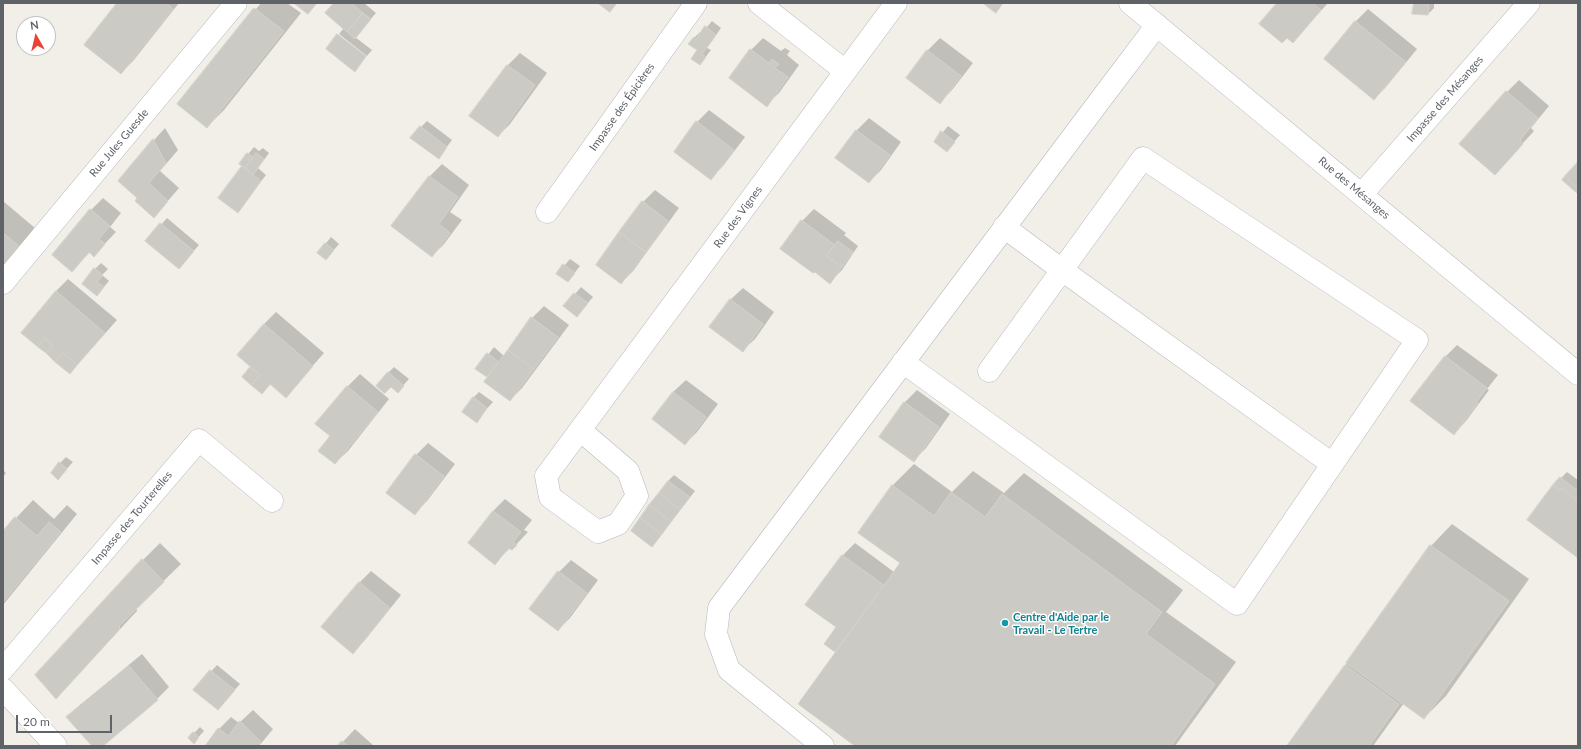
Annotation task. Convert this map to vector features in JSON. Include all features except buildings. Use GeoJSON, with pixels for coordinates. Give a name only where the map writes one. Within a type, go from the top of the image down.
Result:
{"type":"FeatureCollection","features":[{"type":"Feature","properties":{"kind":"street","name":"Rue Jules Guesde"},"geometry":{"type":"LineString","coordinates":[[3,283],[236,3]]}},
{"type":"Feature","properties":{"kind":"street","name":"Impasse des Épicières"},"geometry":{"type":"LineString","coordinates":[[548,212],[696,3]]}},
{"type":"Feature","properties":{"kind":"street"},"geometry":{"type":"LineString","coordinates":[[759,3],[845,72]]}},
{"type":"Feature","properties":{"kind":"street","name":"Rue des Vignes"},"geometry":{"type":"LineString","coordinates":[[580,430],[628,471],[637,496],[618,524],[598,532],[550,497],[546,476],[580,430],[845,72],[896,3]]}},
{"type":"Feature","properties":{"kind":"street","name":"Rue des Mésanges"},"geometry":{"type":"LineString","coordinates":[[1130,3],[1578,374]]}},
{"type":"Feature","properties":{"kind":"street","name":"Impasse des Mésanges"},"geometry":{"type":"LineString","coordinates":[[1362,194],[1529,3]]}},
{"type":"Feature","properties":{"kind":"street"},"geometry":{"type":"LineString","coordinates":[[823,746],[729,670],[716,634],[719,608],[1157,25]]}},
{"type":"Feature","properties":{"kind":"street"},"geometry":{"type":"LineString","coordinates":[[903,362],[1237,604],[1417,340],[1143,158],[989,371]]}},
{"type":"Feature","properties":{"kind":"street"},"geometry":{"type":"LineString","coordinates":[[1004,227],[1332,464]]}},
{"type":"Feature","properties":{"kind":"street","name":"Impasse des Tourterelles"},"geometry":{"type":"LineString","coordinates":[[3,669],[199,440],[272,501]]}},
{"type":"Feature","properties":{"kind":"street"},"geometry":{"type":"LineString","coordinates":[[3,689],[56,746]]}},
{"type":"Feature","properties":{"kind":"place","name":"Centre d'Aide par le Travail - Le Tertre"},"geometry":{"type":"Point","coordinates":[1005,623]}}]}
